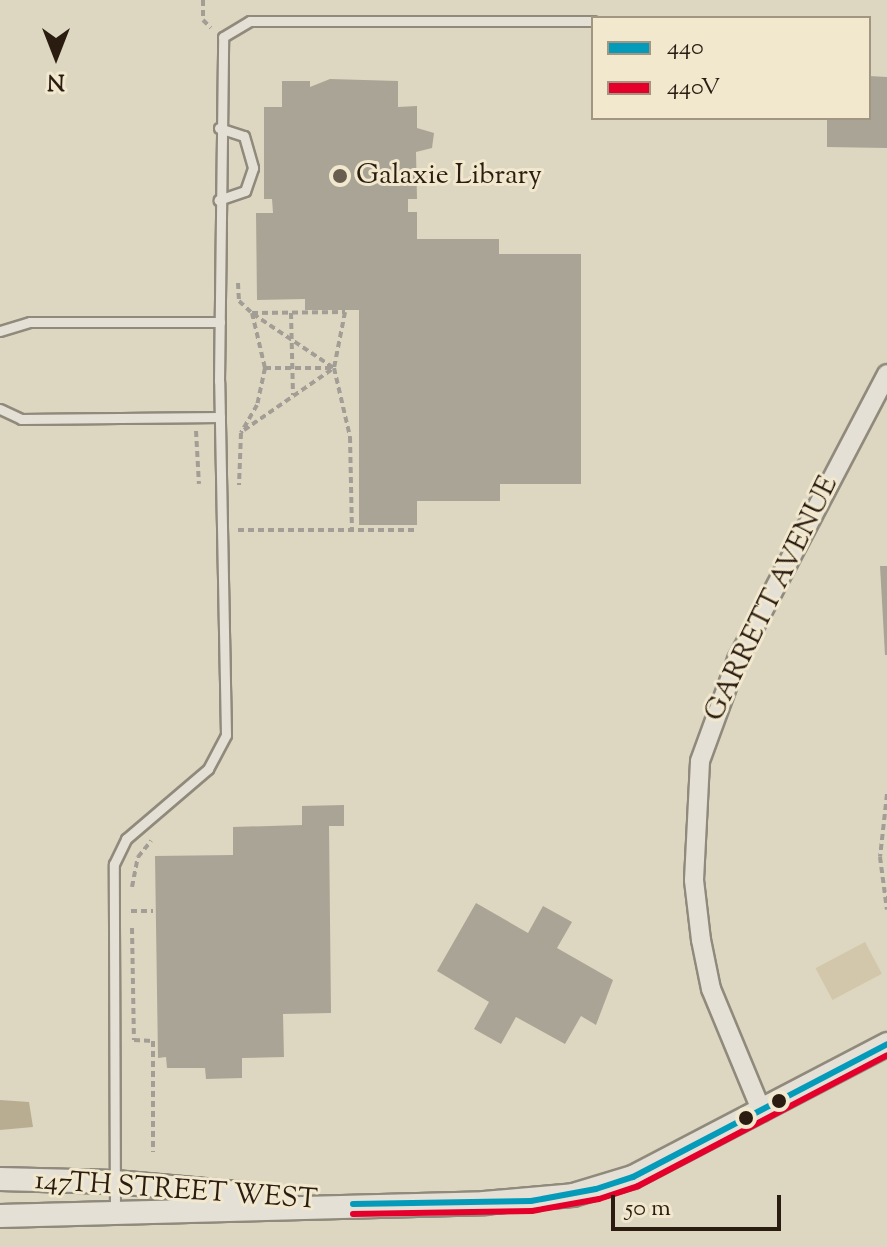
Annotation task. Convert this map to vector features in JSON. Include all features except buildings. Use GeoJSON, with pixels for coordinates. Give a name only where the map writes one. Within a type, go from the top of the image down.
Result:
{"type":"FeatureCollection","features":[{"type":"Feature","properties":{"kind":"street","name":"GARRETT AVENUE"},"geometry":{"type":"LineString","coordinates":[[762,1112],[711,989],[701,940],[694,880],[700,761],[737,660],[887,374]]}},
{"type":"Feature","properties":{"kind":"street","name":"147TH STREET WEST"},"geometry":{"type":"LineString","coordinates":[[0,1216],[531,1201],[573,1195],[633,1177],[887,1044]]}},
{"type":"Feature","properties":{"kind":"street","name":"147TH STREET WEST"},"geometry":{"type":"LineString","coordinates":[[0,1179],[115,1182],[353,1204]]}},
{"type":"Feature","properties":{"kind":"lane"},"geometry":{"type":"LineString","coordinates":[[115,1215],[114,864],[126,839],[208,769],[226,735],[219,200],[223,37],[250,21],[591,21]]}},
{"type":"Feature","properties":{"kind":"lane"},"geometry":{"type":"LineString","coordinates":[[219,128],[244,136],[253,168],[245,191],[219,200]]}},
{"type":"Feature","properties":{"kind":"lane"},"geometry":{"type":"LineString","coordinates":[[0,331],[30,322],[220,322]]}},
{"type":"Feature","properties":{"kind":"lane"},"geometry":{"type":"LineString","coordinates":[[0,409],[21,419],[220,417]]}},
{"type":"Feature","properties":{"kind":"path"},"geometry":{"type":"LineString","coordinates":[[203,0],[203,20],[212,29]]}},
{"type":"Feature","properties":{"kind":"path"},"geometry":{"type":"LineString","coordinates":[[237,271],[239,301],[334,368]]}},
{"type":"Feature","properties":{"kind":"path"},"geometry":{"type":"LineString","coordinates":[[252,313],[345,312],[334,368],[350,437],[352,529]]}},
{"type":"Feature","properties":{"kind":"path"},"geometry":{"type":"LineString","coordinates":[[239,487],[241,433],[257,405],[265,368],[252,313]]}},
{"type":"Feature","properties":{"kind":"path"},"geometry":{"type":"LineString","coordinates":[[291,313],[293,396]]}},
{"type":"Feature","properties":{"kind":"path"},"geometry":{"type":"LineString","coordinates":[[265,368],[334,368]]}},
{"type":"Feature","properties":{"kind":"path"},"geometry":{"type":"LineString","coordinates":[[241,433],[334,368]]}},
{"type":"Feature","properties":{"kind":"path"},"geometry":{"type":"LineString","coordinates":[[238,516],[238,545]]}},
{"type":"Feature","properties":{"kind":"path"},"geometry":{"type":"LineString","coordinates":[[238,530],[417,530]]}},
{"type":"Feature","properties":{"kind":"path"},"geometry":{"type":"LineString","coordinates":[[887,794],[880,857],[887,910]]}},
{"type":"Feature","properties":{"kind":"path"},"geometry":{"type":"LineString","coordinates":[[152,839],[132,873],[131,911],[134,1040],[153,1041],[153,1152]]}},
{"type":"Feature","properties":{"kind":"path"},"geometry":{"type":"LineString","coordinates":[[131,911],[153,911]]}},
{"type":"Feature","properties":{"kind":"shaded area"},"geometry":{"type":"Polygon","coordinates":[[[865,942],[882,974],[832,1000],[816,968],[865,942]]]}},
{"type":"Feature","properties":{"kind":"shaded area"},"geometry":{"type":"Polygon","coordinates":[[[0,1100],[29,1102],[33,1127],[0,1130],[0,1100]]]}},
{"type":"Feature","properties":{"kind":"transit line","name":"440"},"geometry":{"type":"LineString","coordinates":[[353,1204],[531,1201],[596,1189],[633,1177],[887,1044]]}},
{"type":"Feature","properties":{"kind":"transit line","name":"440V"},"geometry":{"type":"LineString","coordinates":[[353,1214],[532,1211],[599,1199],[638,1186],[887,1055]]}},
{"type":"Feature","properties":{"kind":"place","name":"Galaxie Library"},"geometry":{"type":"Point","coordinates":[340,176]}}]}
